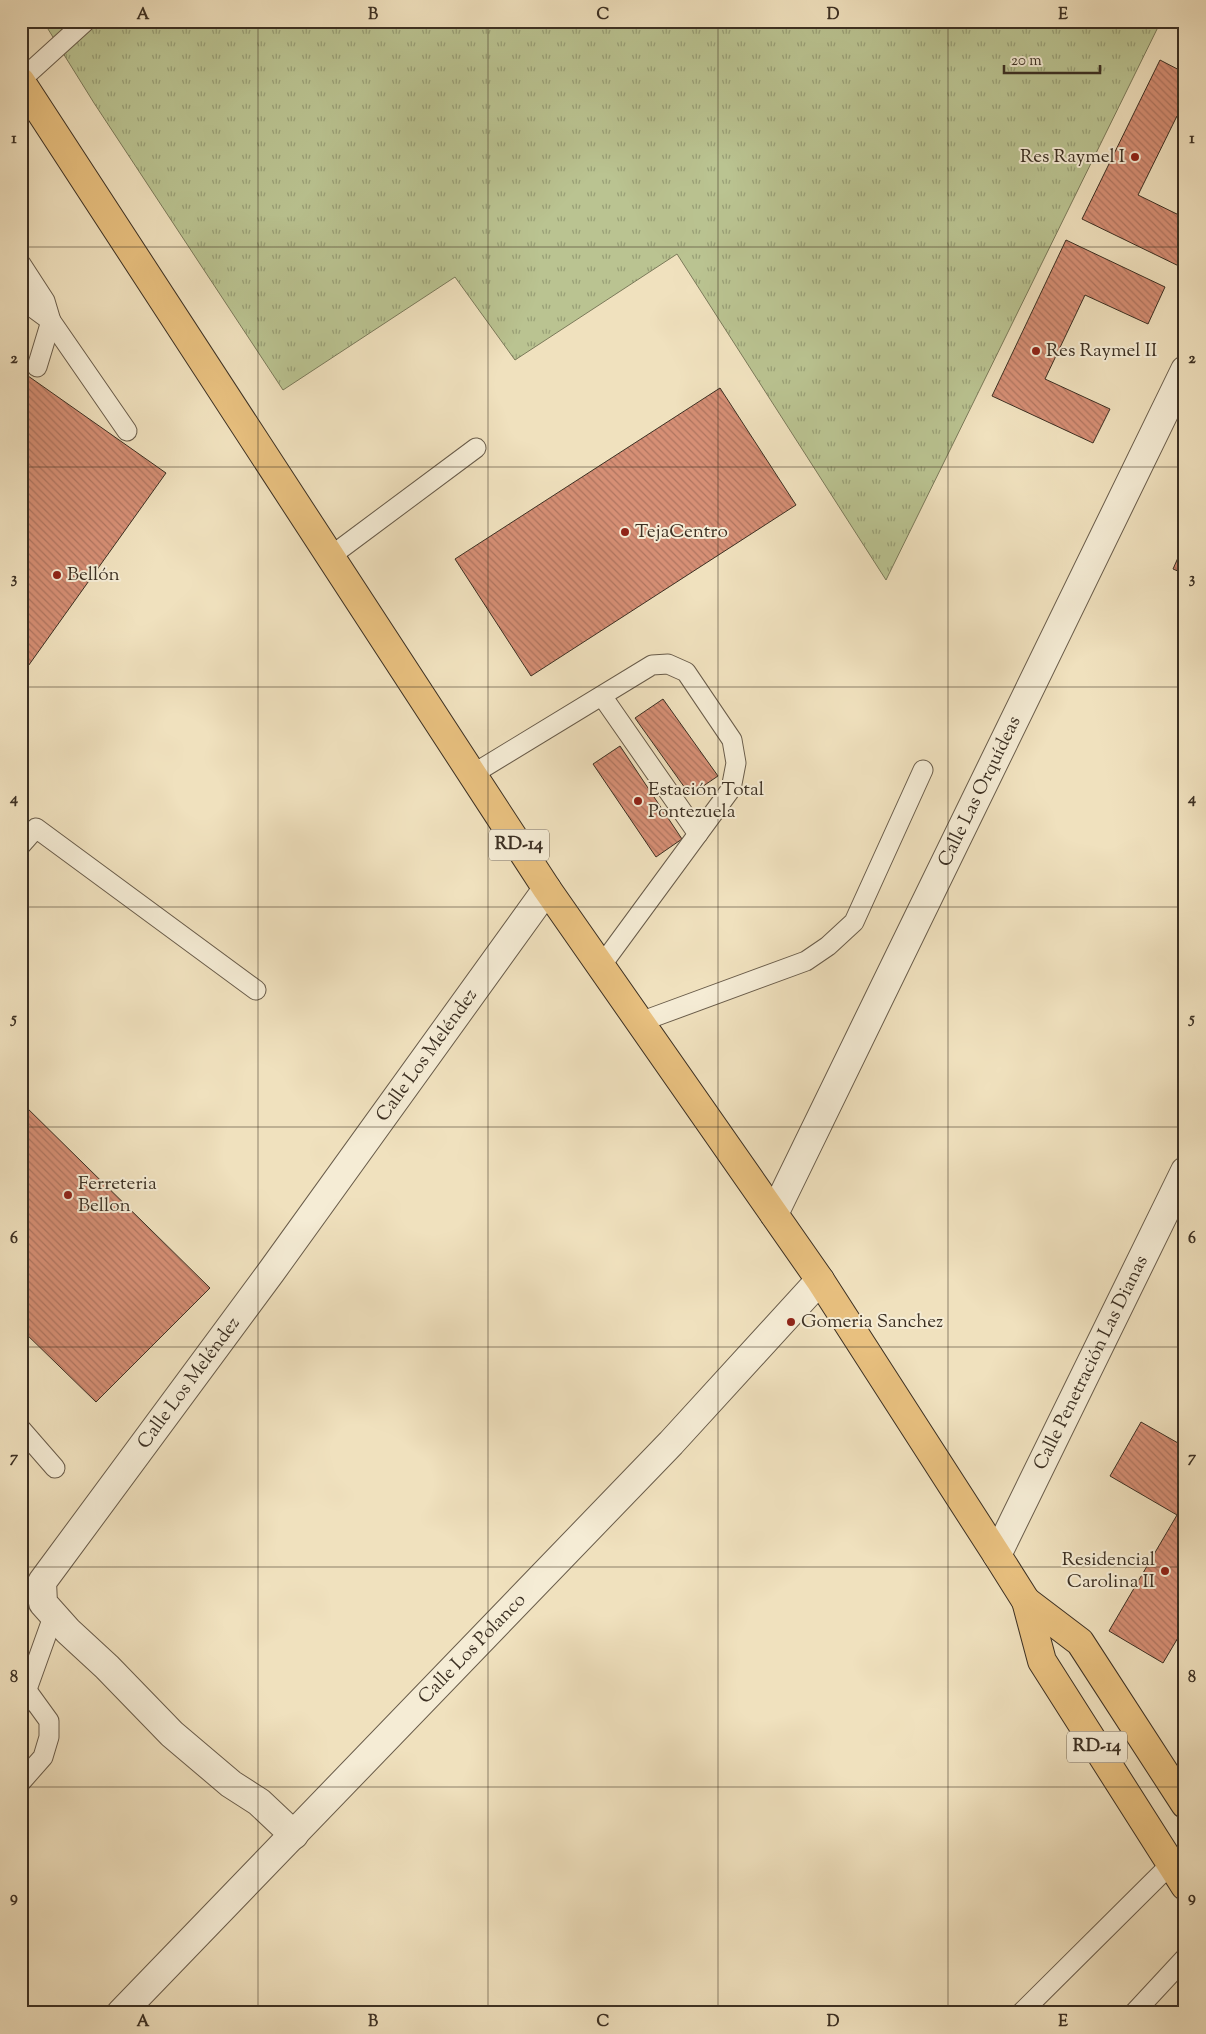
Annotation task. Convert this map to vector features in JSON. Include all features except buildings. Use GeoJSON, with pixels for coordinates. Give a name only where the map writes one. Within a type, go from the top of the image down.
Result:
{"type":"FeatureCollection","features":[{"type":"Feature","properties":{"kind":"main road","name":"RD-14"},"geometry":{"type":"LineString","coordinates":[[21,81],[547,889],[820,1280],[1026,1601],[1042,1661],[1178,1875]]}},
{"type":"Feature","properties":{"kind":"main road","name":"RD-14"},"geometry":{"type":"LineString","coordinates":[[1026,1601],[1080,1642],[1185,1804]]}},
{"type":"Feature","properties":{"kind":"street","name":"Calle Las Orquídeas"},"geometry":{"type":"LineString","coordinates":[[774,1214],[1185,370]]}},
{"type":"Feature","properties":{"kind":"street","name":"Calle Los Meléndez"},"geometry":{"type":"LineString","coordinates":[[294,1835],[259,1802],[231,1784],[172,1734],[107,1667],[68,1632],[44,1603],[42,1582],[272,1272],[547,889]]}},
{"type":"Feature","properties":{"kind":"street","name":"Calle Penetración Las Dianas"},"geometry":{"type":"LineString","coordinates":[[997,1555],[1185,1171]]}},
{"type":"Feature","properties":{"kind":"street","name":"Calle Los Polanco"},"geometry":{"type":"LineString","coordinates":[[121,2013],[671,1444],[820,1280]]}},
{"type":"Feature","properties":{"kind":"lane"},"geometry":{"type":"LineString","coordinates":[[21,81],[86,21]]}},
{"type":"Feature","properties":{"kind":"lane"},"geometry":{"type":"LineString","coordinates":[[21,264],[45,301],[51,321],[127,431]]}},
{"type":"Feature","properties":{"kind":"lane"},"geometry":{"type":"LineString","coordinates":[[21,299],[51,321]]}},
{"type":"Feature","properties":{"kind":"lane"},"geometry":{"type":"LineString","coordinates":[[37,367],[51,321]]}},
{"type":"Feature","properties":{"kind":"lane"},"geometry":{"type":"LineString","coordinates":[[331,556],[476,448]]}},
{"type":"Feature","properties":{"kind":"lane"},"geometry":{"type":"LineString","coordinates":[[473,774],[652,665],[668,664],[686,672],[732,740],[736,763],[730,789],[601,966]]}},
{"type":"Feature","properties":{"kind":"lane"},"geometry":{"type":"LineString","coordinates":[[602,696],[698,834]]}},
{"type":"Feature","properties":{"kind":"lane"},"geometry":{"type":"LineString","coordinates":[[640,1022],[806,961],[828,946],[854,922],[923,770]]}},
{"type":"Feature","properties":{"kind":"lane"},"geometry":{"type":"LineString","coordinates":[[21,845],[36,828],[256,990]]}},
{"type":"Feature","properties":{"kind":"lane"},"geometry":{"type":"LineString","coordinates":[[21,1430],[55,1468]]}},
{"type":"Feature","properties":{"kind":"lane"},"geometry":{"type":"LineString","coordinates":[[21,1782],[43,1757],[49,1737],[49,1721],[24,1699],[54,1614]]}},
{"type":"Feature","properties":{"kind":"lane"},"geometry":{"type":"LineString","coordinates":[[1021,2013],[1178,1875]]}},
{"type":"Feature","properties":{"kind":"lane"},"geometry":{"type":"LineString","coordinates":[[1134,2013],[1185,1958]]}},
{"type":"Feature","properties":{"kind":"green space"},"geometry":{"type":"Polygon","coordinates":[[[43,21],[1161,21],[886,580],[677,254],[515,360],[455,277],[283,390],[94,103],[43,21]]]}},
{"type":"Feature","properties":{"kind":"place","name":"Res Raymel I"},"geometry":{"type":"Point","coordinates":[1135,157]}},
{"type":"Feature","properties":{"kind":"place","name":"Res Raymel II"},"geometry":{"type":"Point","coordinates":[1036,351]}},
{"type":"Feature","properties":{"kind":"place","name":"TejaCentro"},"geometry":{"type":"Point","coordinates":[625,532]}},
{"type":"Feature","properties":{"kind":"place","name":"Bellón"},"geometry":{"type":"Point","coordinates":[57,575]}},
{"type":"Feature","properties":{"kind":"place","name":"Estación Total Pontezuela"},"geometry":{"type":"Point","coordinates":[638,801]}},
{"type":"Feature","properties":{"kind":"place","name":"Ferreteria Bellon"},"geometry":{"type":"Point","coordinates":[68,1195]}},
{"type":"Feature","properties":{"kind":"place","name":"Gomeria Sanchez"},"geometry":{"type":"Point","coordinates":[791,1322]}},
{"type":"Feature","properties":{"kind":"place","name":"Residencial Carolina II"},"geometry":{"type":"Point","coordinates":[1165,1571]}}]}
